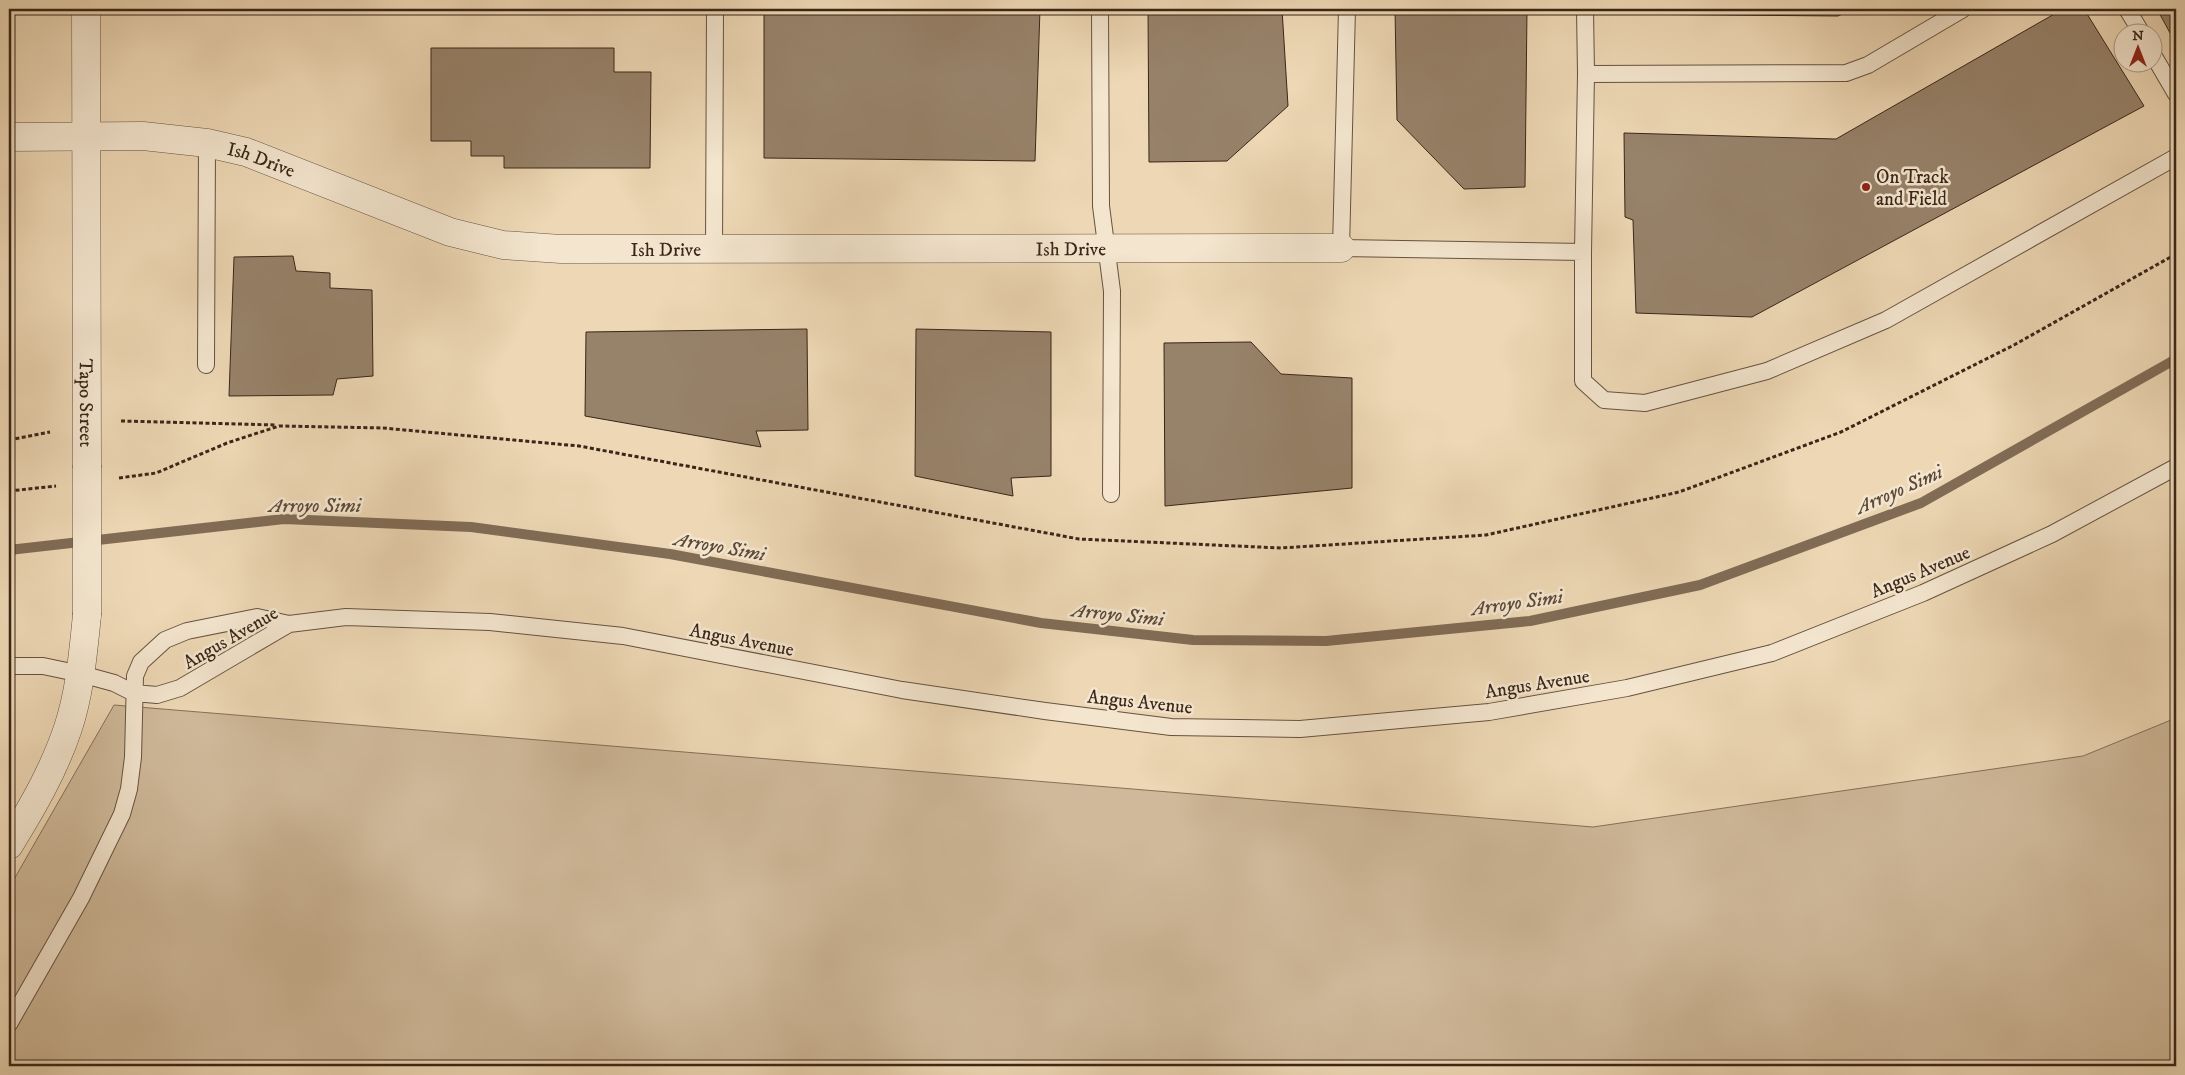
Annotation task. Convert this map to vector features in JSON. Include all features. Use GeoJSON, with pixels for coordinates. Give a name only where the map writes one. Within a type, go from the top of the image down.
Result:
{"type":"FeatureCollection","features":[{"type":"Feature","properties":{"kind":"street","name":"Tapo Street"},"geometry":{"type":"LineString","coordinates":[[9,845],[43,790],[68,728],[81,674],[87,614],[86,9]]}},
{"type":"Feature","properties":{"kind":"street","name":"Ish Drive"},"geometry":{"type":"LineString","coordinates":[[9,137],[143,136],[207,144],[246,152],[450,232],[503,245],[561,249],[714,250],[1341,248]]}},
{"type":"Feature","properties":{"kind":"lane"},"geometry":{"type":"LineString","coordinates":[[714,250],[715,9]]}},
{"type":"Feature","properties":{"kind":"lane"},"geometry":{"type":"LineString","coordinates":[[1100,9],[1101,206],[1112,291],[1111,494]]}},
{"type":"Feature","properties":{"kind":"lane"},"geometry":{"type":"LineString","coordinates":[[1347,9],[1341,248],[1583,252]]}},
{"type":"Feature","properties":{"kind":"lane"},"geometry":{"type":"LineString","coordinates":[[1585,9],[1583,381],[1604,400],[1645,403],[1767,371],[1886,320],[2176,157]]}},
{"type":"Feature","properties":{"kind":"lane"},"geometry":{"type":"LineString","coordinates":[[1586,74],[1846,73],[1868,65],[1963,9]]}},
{"type":"Feature","properties":{"kind":"lane"},"geometry":{"type":"LineString","coordinates":[[2127,9],[2135,22]]}},
{"type":"Feature","properties":{"kind":"lane"},"geometry":{"type":"LineString","coordinates":[[2162,70],[2176,94]]}},
{"type":"Feature","properties":{"kind":"lane"},"geometry":{"type":"LineString","coordinates":[[206,365],[207,144]]}},
{"type":"Feature","properties":{"kind":"lane","name":"Angus Avenue"},"geometry":{"type":"LineString","coordinates":[[9,666],[43,666],[114,683],[134,693],[157,695],[180,688],[289,624],[346,617],[490,622],[623,636],[902,690],[1171,727],[1300,729],[1489,712],[1627,688],[1772,653],[1923,593],[2052,534],[2176,467]]}},
{"type":"Feature","properties":{"kind":"lane"},"geometry":{"type":"LineString","coordinates":[[9,1024],[81,898],[122,814],[129,789],[133,757],[135,676],[141,662],[165,640],[186,631],[257,617],[289,624]]}},
{"type":"Feature","properties":{"kind":"path"},"geometry":{"type":"LineString","coordinates":[[121,420],[279,426]]}},
{"type":"Feature","properties":{"kind":"path"},"geometry":{"type":"LineString","coordinates":[[9,440],[50,432]]}},
{"type":"Feature","properties":{"kind":"shaded area"},"geometry":{"type":"Polygon","coordinates":[[[114,705],[1593,827],[2083,756],[2176,718],[2176,1066],[9,1066],[9,888],[114,705]]]}},
{"type":"Feature","properties":{"kind":"building"},"geometry":{"type":"Polygon","coordinates":[[[764,9],[1040,9],[1035,161],[764,158],[764,9]]]}},
{"type":"Feature","properties":{"kind":"building"},"geometry":{"type":"Polygon","coordinates":[[[1148,9],[1282,9],[1288,106],[1227,161],[1149,162],[1148,9]]]}},
{"type":"Feature","properties":{"kind":"building"},"geometry":{"type":"Polygon","coordinates":[[[1395,9],[1527,9],[1525,187],[1464,189],[1397,120],[1395,9]]]}},
{"type":"Feature","properties":{"kind":"building"},"geometry":{"type":"Polygon","coordinates":[[[1609,9],[1854,9],[1838,16],[1609,14],[1609,9]]]}},
{"type":"Feature","properties":{"kind":"building"},"geometry":{"type":"Polygon","coordinates":[[[2063,9],[2084,9],[2112,54],[2112,72],[2123,72],[2144,106],[1752,317],[1636,313],[1633,220],[1625,217],[1624,133],[1836,139],[2063,9]]]}},
{"type":"Feature","properties":{"kind":"building"},"geometry":{"type":"Polygon","coordinates":[[[2157,9],[2176,9],[2176,44],[2157,9]]]}},
{"type":"Feature","properties":{"kind":"building"},"geometry":{"type":"Polygon","coordinates":[[[431,48],[614,48],[614,72],[651,72],[650,168],[504,168],[504,156],[471,156],[471,141],[431,141],[431,48]]]}},
{"type":"Feature","properties":{"kind":"building"},"geometry":{"type":"Polygon","coordinates":[[[293,256],[296,271],[330,273],[330,288],[372,290],[373,376],[337,379],[333,395],[229,396],[234,257],[293,256]]]}},
{"type":"Feature","properties":{"kind":"building"},"geometry":{"type":"Polygon","coordinates":[[[807,329],[808,430],[756,431],[761,447],[585,416],[586,332],[807,329]]]}},
{"type":"Feature","properties":{"kind":"building"},"geometry":{"type":"Polygon","coordinates":[[[916,329],[1051,332],[1051,476],[1011,478],[1013,496],[915,476],[916,329]]]}},
{"type":"Feature","properties":{"kind":"building"},"geometry":{"type":"Polygon","coordinates":[[[1251,342],[1281,374],[1352,378],[1352,488],[1165,506],[1164,343],[1251,342]]]}},
{"type":"Feature","properties":{"kind":"waterway","name":"Arroyo Simi"},"geometry":{"type":"LineString","coordinates":[[9,550],[284,519],[471,527],[670,554],[1041,623],[1193,640],[1326,641],[1530,621],[1700,585],[1921,503],[2176,359]]}},
{"type":"Feature","properties":{"kind":"place","name":"On Track and Field"},"geometry":{"type":"Point","coordinates":[1866,187]}}]}
